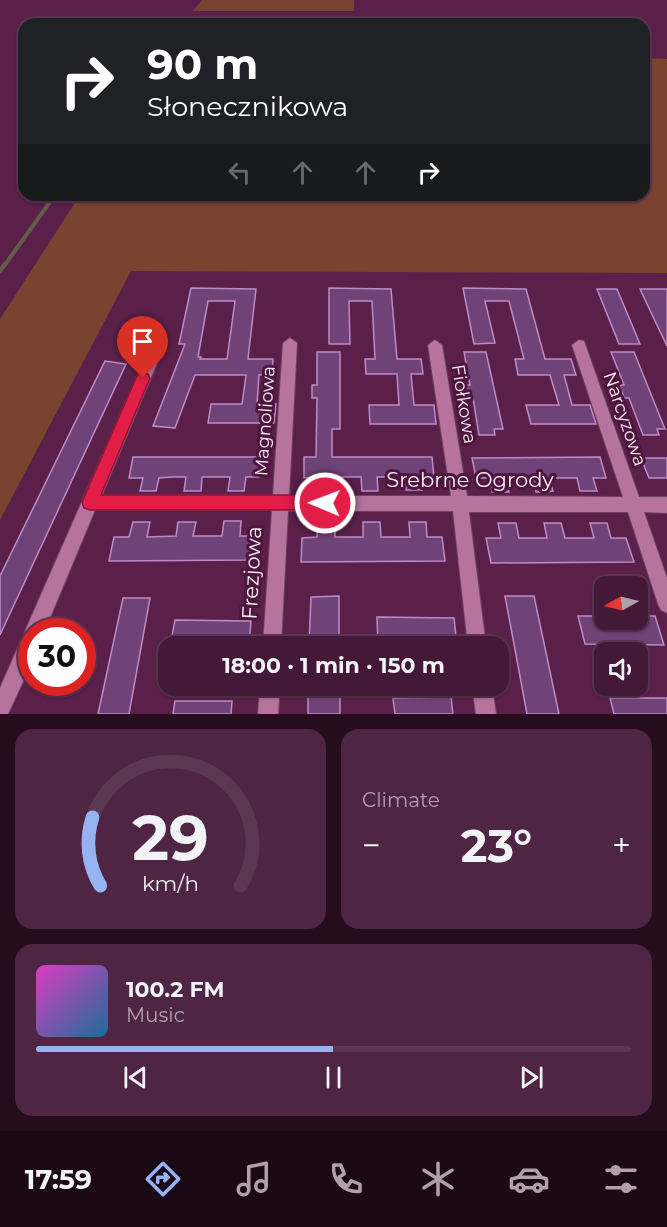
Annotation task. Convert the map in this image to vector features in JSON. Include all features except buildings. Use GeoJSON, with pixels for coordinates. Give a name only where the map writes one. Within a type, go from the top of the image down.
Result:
{"type":"FeatureCollection","features":[{"type":"Feature","properties":{"kind":"street","name":"Magnoliowa"},"geometry":{"type":"LineString","coordinates":[[280,502],[290,343]]}},
{"type":"Feature","properties":{"kind":"street"},"geometry":{"type":"LineString","coordinates":[[41,618],[158,344]]}},
{"type":"Feature","properties":{"kind":"street","name":"Fiołkowa"},"geometry":{"type":"LineString","coordinates":[[435,345],[460,504],[476,636]]}},
{"type":"Feature","properties":{"kind":"street","name":"Narcyzowa"},"geometry":{"type":"LineString","coordinates":[[579,345],[667,604]]}},
{"type":"Feature","properties":{"kind":"street","name":"Srebrne Ogrody"},"geometry":{"type":"LineString","coordinates":[[90,502],[667,505]]}},
{"type":"Feature","properties":{"kind":"street","name":"Frezjowa"},"geometry":{"type":"LineString","coordinates":[[273,636],[280,502]]}},
{"type":"Feature","properties":{"kind":"street"},"geometry":{"type":"LineString","coordinates":[[0,711],[18,670]]}},
{"type":"Feature","properties":{"kind":"street"},"geometry":{"type":"LineString","coordinates":[[268,714],[269,696]]}},
{"type":"Feature","properties":{"kind":"street"},"geometry":{"type":"LineString","coordinates":[[483,696],[486,714]]}},
{"type":"Feature","properties":{"kind":"shaded area"},"geometry":{"type":"Polygon","coordinates":[[[202,0],[354,0],[354,11],[193,11],[202,0]]]}},
{"type":"Feature","properties":{"kind":"shaded area"},"geometry":{"type":"Polygon","coordinates":[[[650,58],[667,59],[667,273],[131,271],[0,520],[0,319],[76,201],[650,201],[650,58]]]}},
{"type":"Feature","properties":{"kind":"waterway"},"geometry":{"type":"LineString","coordinates":[[4,266],[51,201]]}},
{"type":"Feature","properties":{"kind":"waterway"},"geometry":{"type":"LineString","coordinates":[[0,271],[5,264]]}},
{"type":"Feature","properties":{"kind":"route"},"geometry":{"type":"LineString","coordinates":[[143,378],[90,502],[325,503]]}}]}
